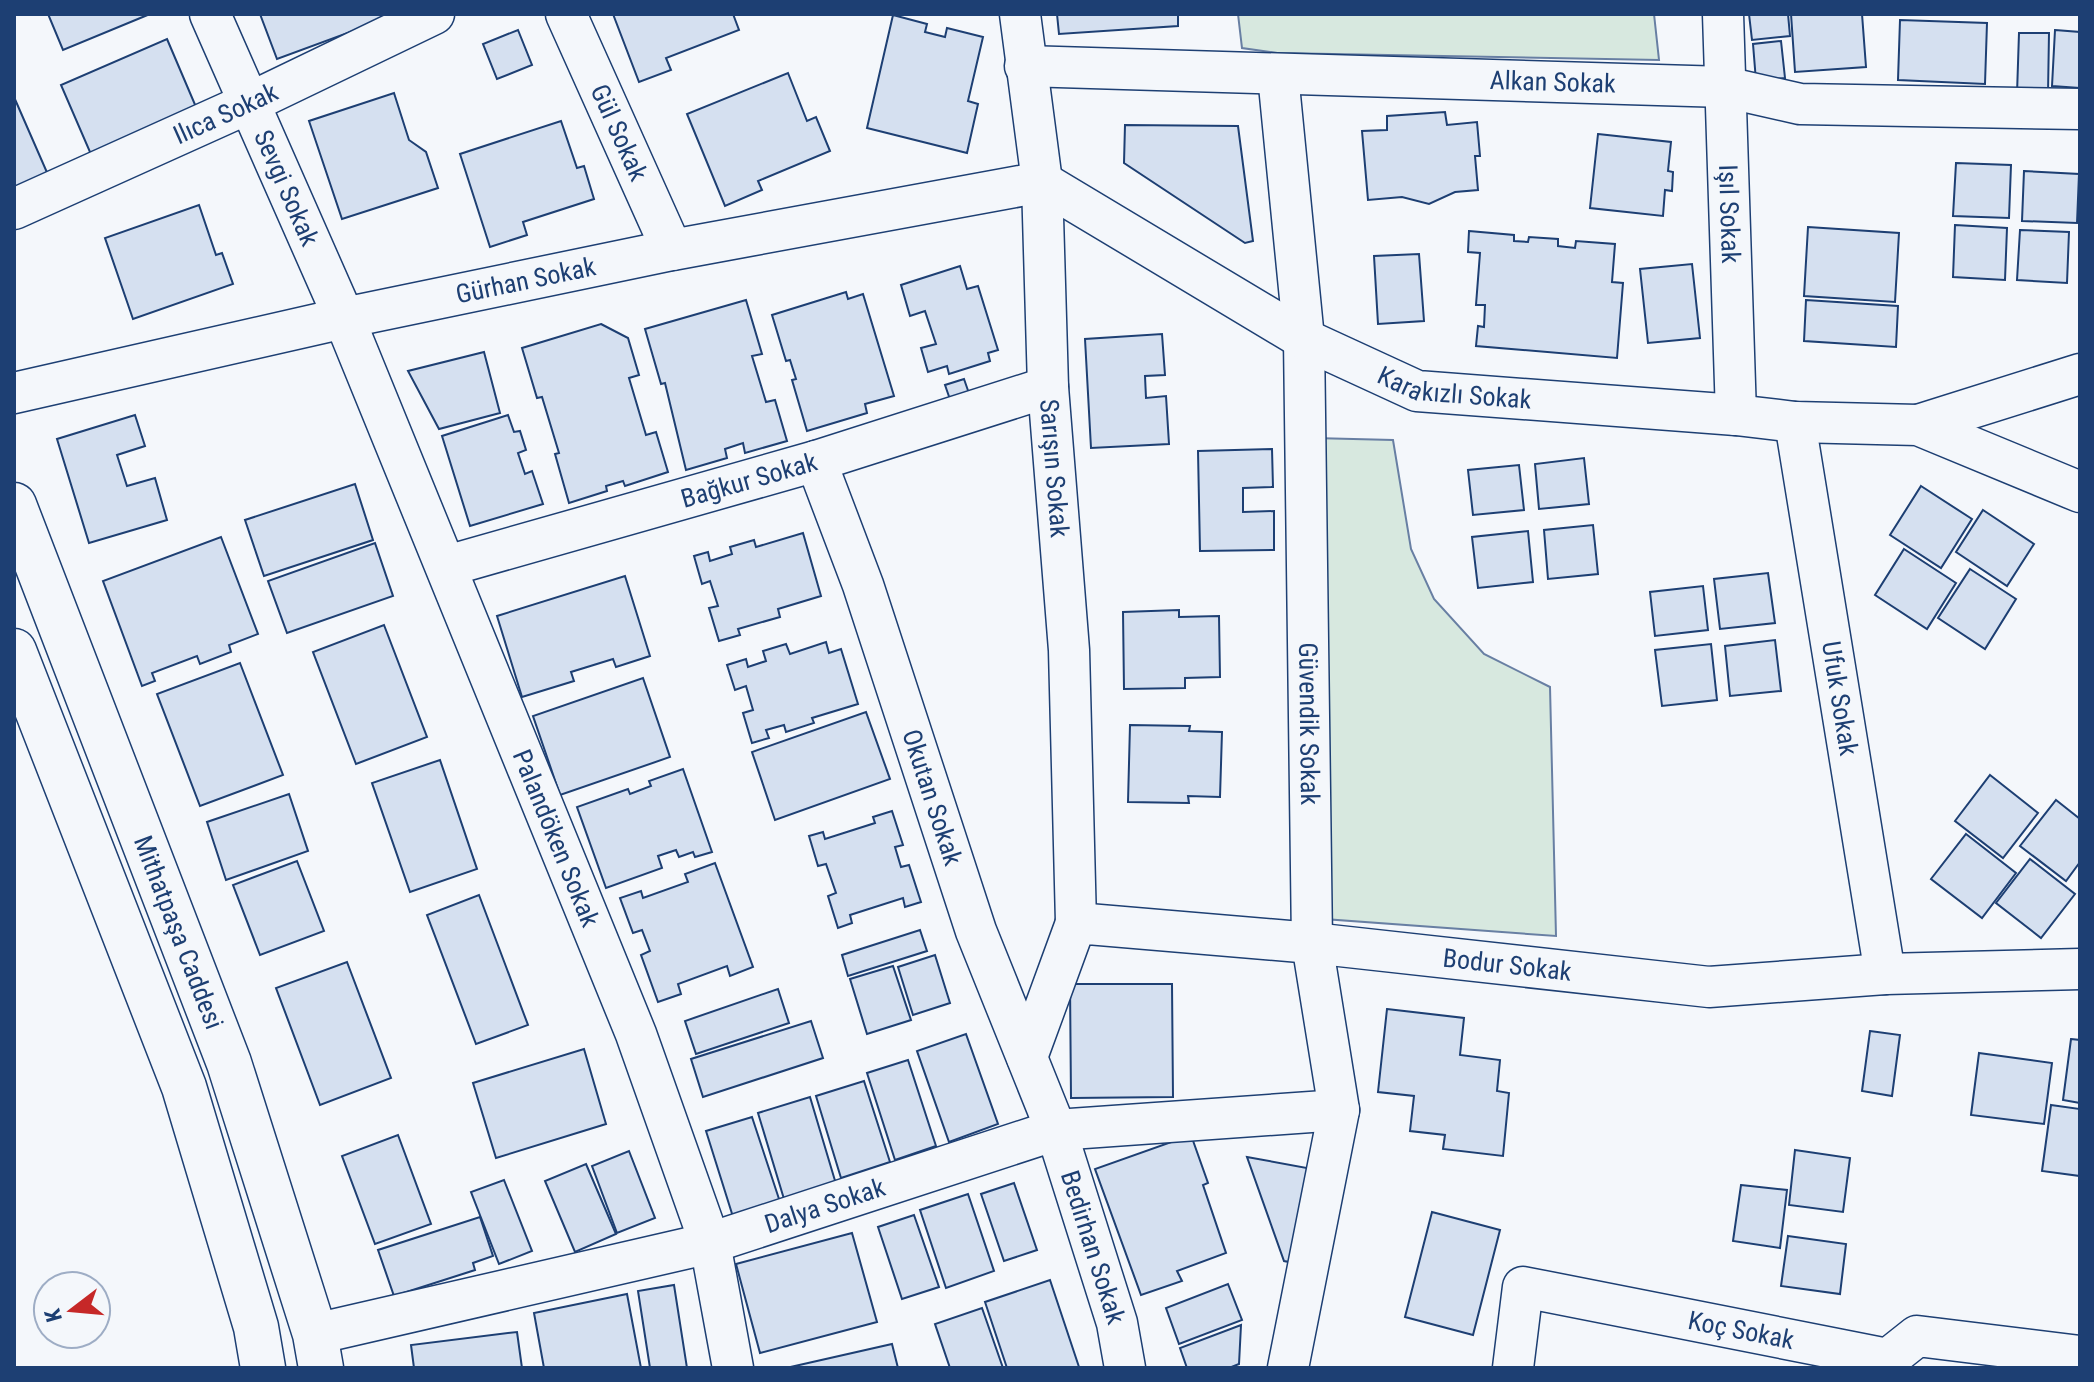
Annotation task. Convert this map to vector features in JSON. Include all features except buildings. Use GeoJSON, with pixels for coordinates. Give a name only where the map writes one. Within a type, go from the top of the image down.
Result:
{"type":"FeatureCollection","features":[{"type":"Feature","properties":{"kind":"main road","name":"Mithatpaşa Caddesi"},"geometry":{"type":"LineString","coordinates":[[14,505],[229,1063],[318,1351]]}},
{"type":"Feature","properties":{"kind":"main road","name":"Mithatpaşa Caddesi"},"geometry":{"type":"LineString","coordinates":[[14,651],[184,1087],[256,1327],[263,1368]]}},
{"type":"Feature","properties":{"kind":"street","name":"Sevgi Sokak"},"geometry":{"type":"LineString","coordinates":[[210,14],[247,104],[344,318]]}},
{"type":"Feature","properties":{"kind":"street","name":"Ilıca Sokak"},"geometry":{"type":"LineString","coordinates":[[14,209],[247,104],[434,14]]}},
{"type":"Feature","properties":{"kind":"street","name":"Gül Sokak"},"geometry":{"type":"LineString","coordinates":[[566,14],[672,250]]}},
{"type":"Feature","properties":{"kind":"street","name":"Sarışın Sokak"},"geometry":{"type":"LineString","coordinates":[[1020,14],[1042,182],[1048,387],[1069,650],[1076,923]]}},
{"type":"Feature","properties":{"kind":"street","name":"Işıl Sokak"},"geometry":{"type":"LineString","coordinates":[[1723,14],[1736,415]]}},
{"type":"Feature","properties":{"kind":"street","name":"Alkan Sokak"},"geometry":{"type":"LineString","coordinates":[[1025,66],[1725,87],[1800,104],[2080,109]]}},
{"type":"Feature","properties":{"kind":"street","name":"Güvendik Sokak"},"geometry":{"type":"LineString","coordinates":[[1278,75],[1304,339],[1312,943],[1339,1110],[1288,1368]]}},
{"type":"Feature","properties":{"kind":"street","name":"Gürhan Sokak"},"geometry":{"type":"LineString","coordinates":[[14,393],[344,318],[672,250],[1042,182]]}},
{"type":"Feature","properties":{"kind":"street","name":"Karakızlı Sokak"},"geometry":{"type":"LineString","coordinates":[[1042,182],[1304,339],[1417,391],[1795,422],[1918,425],[2080,374]]}},
{"type":"Feature","properties":{"kind":"street","name":"Palandöken Sokak"},"geometry":{"type":"LineString","coordinates":[[344,318],[636,1034],[710,1243],[733,1368]]}},
{"type":"Feature","properties":{"kind":"street","name":"Bağkur Sokak"},"geometry":{"type":"LineString","coordinates":[[447,566],[816,461],[1048,387]]}},
{"type":"Feature","properties":{"kind":"street","name":"Ufuk Sokak"},"geometry":{"type":"LineString","coordinates":[[1795,422],[1885,974]]}},
{"type":"Feature","properties":{"kind":"street","name":"Karakızlı Sokak"},"geometry":{"type":"LineString","coordinates":[[1918,425],[2080,492]]}},
{"type":"Feature","properties":{"kind":"street","name":"Okutan Sokak"},"geometry":{"type":"LineString","coordinates":[[816,461],[863,585],[976,931],[1056,1130]]}},
{"type":"Feature","properties":{"kind":"street","name":"Bodur Sokak"},"geometry":{"type":"LineString","coordinates":[[1076,923],[1312,943],[1709,987],[1885,974],[2080,969]]}},
{"type":"Feature","properties":{"kind":"street"},"geometry":{"type":"LineString","coordinates":[[1027,1057],[1076,923]]}},
{"type":"Feature","properties":{"kind":"street","name":"Dalya Sokak"},"geometry":{"type":"LineString","coordinates":[[318,1351],[710,1243],[1056,1130],[1339,1110]]}},
{"type":"Feature","properties":{"kind":"street","name":"Bedirhan Sokak"},"geometry":{"type":"LineString","coordinates":[[1056,1130],[1117,1323],[1125,1368]]}},
{"type":"Feature","properties":{"kind":"street","name":"Koç Sokak"},"geometry":{"type":"LineString","coordinates":[[1513,1368],[1523,1287],[1888,1359],[1917,1336],[2080,1356]]}},
{"type":"Feature","properties":{"kind":"shaded area"},"geometry":{"type":"Polygon","coordinates":[[[1238,14],[1654,14],[1659,60],[1277,53],[1242,48],[1238,14]]]}},
{"type":"Feature","properties":{"kind":"shaded area"},"geometry":{"type":"Polygon","coordinates":[[[1313,438],[1393,440],[1411,549],[1434,599],[1484,654],[1550,687],[1556,936],[1324,919],[1313,438]]]}}]}
